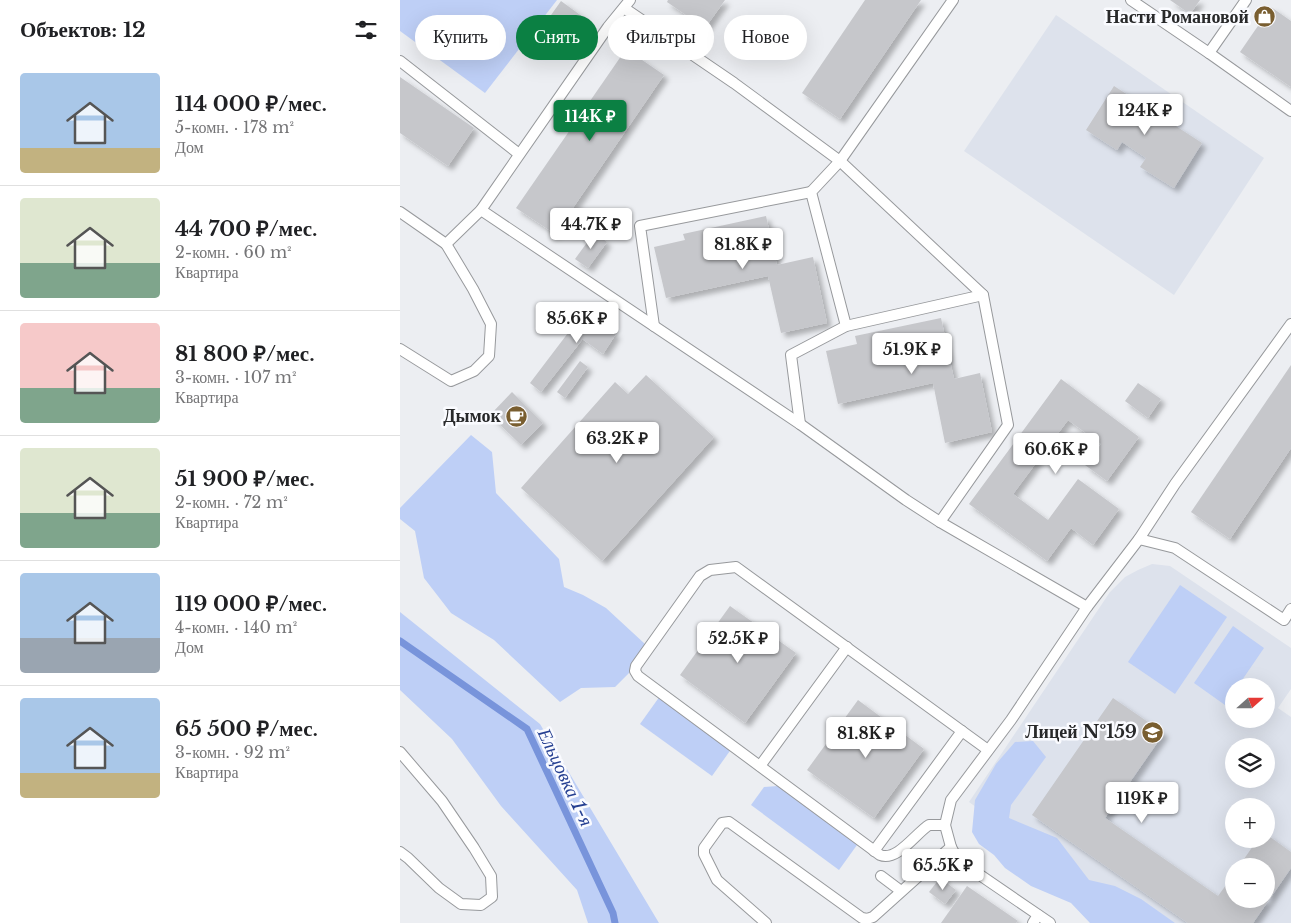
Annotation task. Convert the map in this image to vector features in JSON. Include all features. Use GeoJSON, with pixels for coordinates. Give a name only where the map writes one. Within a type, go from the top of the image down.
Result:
{"type":"FeatureCollection","features":[{"type":"Feature","properties":{"kind":"lane"},"geometry":{"type":"LineString","coordinates":[[654,326],[640,226],[811,192],[840,161],[953,0]]}},
{"type":"Feature","properties":{"kind":"lane"},"geometry":{"type":"LineString","coordinates":[[1131,0],[1291,111]]}},
{"type":"Feature","properties":{"kind":"lane"},"geometry":{"type":"LineString","coordinates":[[1209,53],[1246,0]]}},
{"type":"Feature","properties":{"kind":"lane"},"geometry":{"type":"LineString","coordinates":[[446,244],[481,210],[608,27],[627,4],[840,161],[983,295],[1008,425],[940,522]]}},
{"type":"Feature","properties":{"kind":"lane"},"geometry":{"type":"LineString","coordinates":[[400,61],[519,154]]}},
{"type":"Feature","properties":{"kind":"lane"},"geometry":{"type":"LineString","coordinates":[[811,192],[846,326]]}},
{"type":"Feature","properties":{"kind":"lane"},"geometry":{"type":"LineString","coordinates":[[481,210],[800,424],[906,500],[940,522],[1087,607]]}},
{"type":"Feature","properties":{"kind":"lane"},"geometry":{"type":"LineString","coordinates":[[400,212],[446,244],[491,324],[489,356],[474,371],[451,381],[400,349]]}},
{"type":"Feature","properties":{"kind":"lane"},"geometry":{"type":"LineString","coordinates":[[800,424],[791,355],[846,326],[983,295]]}},
{"type":"Feature","properties":{"kind":"lane"},"geometry":{"type":"LineString","coordinates":[[1050,923],[1035,919],[958,860],[950,847],[946,825],[951,800],[1035,685],[1087,607],[1139,539],[1175,484],[1291,324]]}},
{"type":"Feature","properties":{"kind":"lane"},"geometry":{"type":"LineString","coordinates":[[1139,539],[1175,548],[1287,622],[1291,608]]}},
{"type":"Feature","properties":{"kind":"lane"},"geometry":{"type":"LineString","coordinates":[[946,825],[932,824],[926,826],[909,844],[890,856],[885,857],[874,851],[638,676],[635,671],[636,666],[700,576],[710,570],[736,567],[988,750]]}},
{"type":"Feature","properties":{"kind":"lane"},"geometry":{"type":"LineString","coordinates":[[760,766],[847,647]]}},
{"type":"Feature","properties":{"kind":"lane"},"geometry":{"type":"LineString","coordinates":[[874,851],[962,731]]}},
{"type":"Feature","properties":{"kind":"lane"},"geometry":{"type":"LineString","coordinates":[[400,752],[442,801],[491,876],[492,897],[481,905],[461,904],[439,888],[400,852]]}},
{"type":"Feature","properties":{"kind":"lane"},"geometry":{"type":"LineString","coordinates":[[766,923],[717,880],[704,854],[704,848],[722,823],[726,821],[862,918],[867,919],[873,917],[950,847]]}},
{"type":"Feature","properties":{"kind":"lane"},"geometry":{"type":"LineString","coordinates":[[881,876],[901,891]]}},
{"type":"Feature","properties":{"kind":"shaded area"},"geometry":{"type":"Polygon","coordinates":[[[400,0],[557,0],[545,15],[516,15],[516,53],[485,93],[440,60],[506,60],[506,15],[415,15],[415,42],[400,31],[400,0]]]}},
{"type":"Feature","properties":{"kind":"shaded area"},"geometry":{"type":"Polygon","coordinates":[[[1056,15],[1264,158],[1174,295],[964,151],[1056,15]]]}},
{"type":"Feature","properties":{"kind":"shaded area"},"geometry":{"type":"Polygon","coordinates":[[[471,435],[492,452],[496,493],[559,559],[564,587],[606,608],[645,644],[629,673],[615,687],[581,688],[560,702],[494,640],[451,613],[424,578],[415,531],[400,519],[400,508],[471,435]]]}},
{"type":"Feature","properties":{"kind":"shaded area","name":"Лицей №159"},"geometry":{"type":"Polygon","coordinates":[[[1152,564],[1170,566],[1291,648],[1291,689],[1278,708],[1291,717],[1291,923],[1136,923],[969,802],[1110,592],[1125,577],[1152,564]]]}},
{"type":"Feature","properties":{"kind":"shaded area"},"geometry":{"type":"Polygon","coordinates":[[[1180,585],[1227,617],[1175,694],[1128,662],[1180,585]]]}},
{"type":"Feature","properties":{"kind":"shaded area"},"geometry":{"type":"Polygon","coordinates":[[[400,612],[540,724],[659,923],[588,923],[577,890],[501,806],[452,739],[400,690],[400,612]]]}},
{"type":"Feature","properties":{"kind":"shaded area"},"geometry":{"type":"Polygon","coordinates":[[[1233,626],[1264,648],[1243,678],[1225,678],[1225,705],[1194,683],[1233,626]]]}},
{"type":"Feature","properties":{"kind":"shaded area"},"geometry":{"type":"Polygon","coordinates":[[[660,696],[732,748],[712,776],[640,724],[660,696]]]}},
{"type":"Feature","properties":{"kind":"shaded area"},"geometry":{"type":"Polygon","coordinates":[[[1033,741],[1046,757],[1011,805],[1009,818],[1057,838],[1089,880],[1115,886],[1141,899],[1175,923],[1090,923],[1071,903],[1031,886],[1005,868],[994,855],[979,844],[972,832],[975,800],[996,764],[1015,742],[1033,741]]]}},
{"type":"Feature","properties":{"kind":"shaded area"},"geometry":{"type":"Polygon","coordinates":[[[778,786],[857,845],[839,870],[751,805],[764,787],[778,786]]]}},
{"type":"Feature","properties":{"kind":"building"},"geometry":{"type":"Polygon","coordinates":[[[668,0],[725,0],[714,15],[686,15],[667,2],[668,0]]]}},
{"type":"Feature","properties":{"kind":"building"},"geometry":{"type":"Polygon","coordinates":[[[865,0],[921,0],[840,119],[802,93],[865,0]]]}},
{"type":"Feature","properties":{"kind":"building"},"geometry":{"type":"Polygon","coordinates":[[[1170,0],[1200,0],[1190,14],[1170,0]]]}},
{"type":"Feature","properties":{"kind":"building"},"geometry":{"type":"Polygon","coordinates":[[[561,1],[580,15],[551,15],[561,1]]]}},
{"type":"Feature","properties":{"kind":"building"},"geometry":{"type":"Polygon","coordinates":[[[1271,7],[1291,21],[1291,87],[1240,52],[1271,7]]]}},
{"type":"Feature","properties":{"kind":"building"},"geometry":{"type":"Polygon","coordinates":[[[618,60],[642,60],[664,75],[555,234],[516,208],[618,60]]]}},
{"type":"Feature","properties":{"kind":"building"},"geometry":{"type":"Polygon","coordinates":[[[400,77],[474,128],[448,166],[400,133],[400,77]]]}},
{"type":"Feature","properties":{"kind":"building"},"geometry":{"type":"Polygon","coordinates":[[[1114,86],[1202,143],[1174,188],[1140,167],[1146,158],[1122,142],[1117,150],[1086,130],[1114,86]]]}},
{"type":"Feature","properties":{"kind":"building"},"geometry":{"type":"Polygon","coordinates":[[[766,216],[777,265],[813,257],[827,323],[781,333],[768,276],[666,298],[654,247],[685,240],[683,234],[766,216]]]}},
{"type":"Feature","properties":{"kind":"building"},"geometry":{"type":"Polygon","coordinates":[[[594,233],[607,242],[588,268],[575,259],[594,233]]]}},
{"type":"Feature","properties":{"kind":"building"},"geometry":{"type":"Polygon","coordinates":[[[590,304],[609,317],[603,325],[616,334],[603,354],[577,335],[582,340],[541,392],[530,383],[590,304]]]}},
{"type":"Feature","properties":{"kind":"building"},"geometry":{"type":"Polygon","coordinates":[[[941,318],[954,379],[980,373],[992,432],[945,443],[933,383],[838,404],[826,351],[857,344],[855,336],[941,318]]]}},
{"type":"Feature","properties":{"kind":"building"},"geometry":{"type":"Polygon","coordinates":[[[580,361],[588,367],[565,398],[557,392],[580,361]]]}},
{"type":"Feature","properties":{"kind":"building"},"geometry":{"type":"Polygon","coordinates":[[[1291,365],[1291,448],[1230,539],[1191,512],[1291,365]]]}},
{"type":"Feature","properties":{"kind":"building"},"geometry":{"type":"Polygon","coordinates":[[[646,375],[714,437],[602,561],[521,488],[615,382],[628,394],[646,375]]]}},
{"type":"Feature","properties":{"kind":"building"},"geometry":{"type":"Polygon","coordinates":[[[1061,379],[1139,437],[1107,481],[1085,465],[1101,444],[1068,420],[1013,494],[1048,520],[1078,479],[1119,509],[1093,545],[1071,528],[1047,561],[969,504],[1061,379]]]}},
{"type":"Feature","properties":{"kind":"building"},"geometry":{"type":"Polygon","coordinates":[[[1138,383],[1161,399],[1148,418],[1125,401],[1138,383]]]}},
{"type":"Feature","properties":{"kind":"building"},"geometry":{"type":"Polygon","coordinates":[[[512,392],[543,423],[521,445],[490,415],[512,392]]]}},
{"type":"Feature","properties":{"kind":"building"},"geometry":{"type":"Polygon","coordinates":[[[730,606],[796,653],[745,723],[680,675],[730,606]]]}},
{"type":"Feature","properties":{"kind":"building"},"geometry":{"type":"Polygon","coordinates":[[[1113,698],[1164,733],[1105,818],[1218,896],[1225,886],[1225,908],[1263,908],[1253,923],[1188,923],[1032,815],[1113,698]]]}},
{"type":"Feature","properties":{"kind":"building"},"geometry":{"type":"Polygon","coordinates":[[[858,700],[924,749],[874,818],[807,770],[858,700]]]}},
{"type":"Feature","properties":{"kind":"building"},"geometry":{"type":"Polygon","coordinates":[[[1275,840],[1291,852],[1291,868],[1275,891],[1275,858],[1245,858],[1252,848],[1275,848],[1275,840]]]}},
{"type":"Feature","properties":{"kind":"building"},"geometry":{"type":"Polygon","coordinates":[[[940,878],[956,890],[945,904],[929,892],[940,878]]]}},
{"type":"Feature","properties":{"kind":"building"},"geometry":{"type":"Polygon","coordinates":[[[967,886],[1018,921],[1016,923],[941,923],[967,886]]]}},
{"type":"Feature","properties":{"kind":"waterway","name":"Ельцовка 1-я"},"geometry":{"type":"LineString","coordinates":[[400,641],[527,729],[613,913],[615,923]]}},
{"type":"Feature","properties":{"kind":"place","name":"Насти Романовой"},"geometry":{"type":"Point","coordinates":[1265,17]}},
{"type":"Feature","properties":{"kind":"place","name":"Дымок"},"geometry":{"type":"Point","coordinates":[517,416]}},
{"type":"Feature","properties":{"kind":"place","name":"Лицей №159"},"geometry":{"type":"Point","coordinates":[1153,732]}}]}
